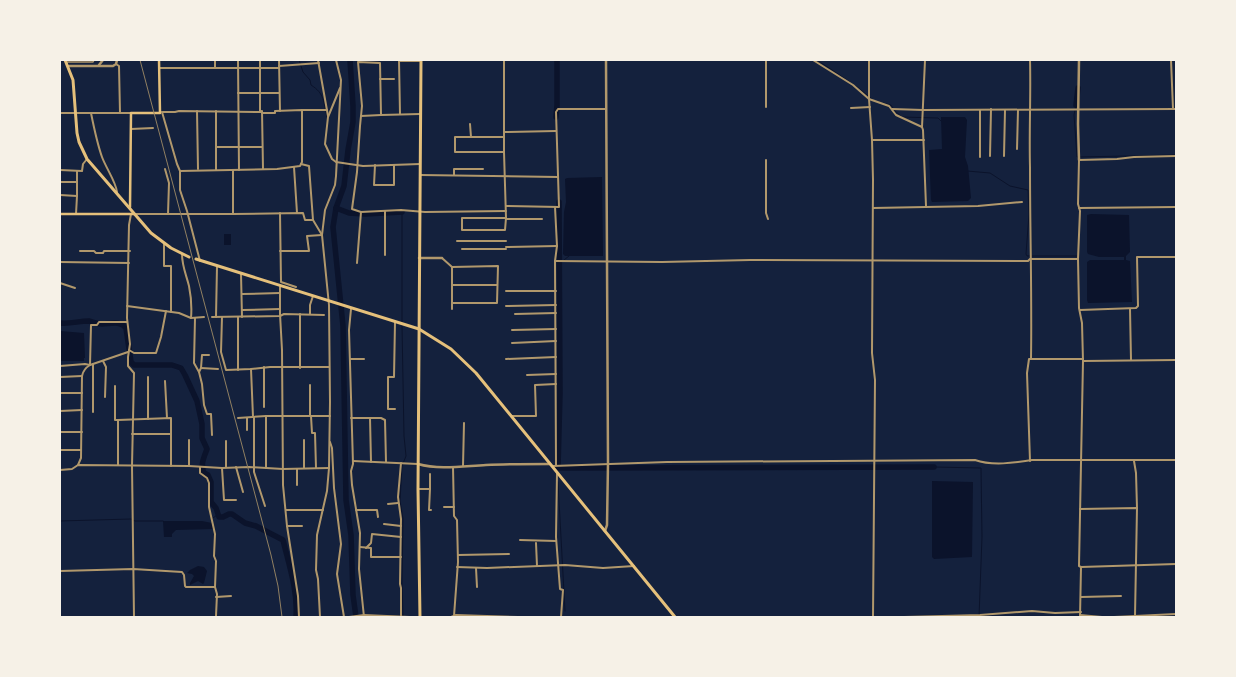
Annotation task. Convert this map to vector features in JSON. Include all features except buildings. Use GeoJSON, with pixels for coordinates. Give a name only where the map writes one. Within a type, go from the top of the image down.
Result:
{"type":"FeatureCollection","features":[{"type":"Feature","properties":{"kind":"main road"},"geometry":{"type":"LineString","coordinates":[[130,207],[131,113],[161,112],[159,60]]}},
{"type":"Feature","properties":{"kind":"main road"},"geometry":{"type":"LineString","coordinates":[[420,617],[418,464],[421,60]]}},
{"type":"Feature","properties":{"kind":"main road"},"geometry":{"type":"LineString","coordinates":[[66,61],[69,66],[74,89],[77,133],[79,142],[87,159],[151,233],[164,244],[189,257]]}},
{"type":"Feature","properties":{"kind":"main road"},"geometry":{"type":"LineString","coordinates":[[60,214],[133,214]]}},
{"type":"Feature","properties":{"kind":"main road"},"geometry":{"type":"LineString","coordinates":[[196,259],[280,287],[419,329],[451,349],[466,362],[553,465],[557,472],[675,617]]}},
{"type":"Feature","properties":{"kind":"street"},"geometry":{"type":"LineString","coordinates":[[66,61],[93,62],[94,60]]}},
{"type":"Feature","properties":{"kind":"street"},"geometry":{"type":"LineString","coordinates":[[98,65],[102,60]]}},
{"type":"Feature","properties":{"kind":"street"},"geometry":{"type":"LineString","coordinates":[[117,60],[116,64],[119,66],[120,113]]}},
{"type":"Feature","properties":{"kind":"street"},"geometry":{"type":"LineString","coordinates":[[215,60],[215,68]]}},
{"type":"Feature","properties":{"kind":"street"},"geometry":{"type":"LineString","coordinates":[[238,60],[239,170]]}},
{"type":"Feature","properties":{"kind":"street"},"geometry":{"type":"LineString","coordinates":[[260,60],[263,168]]}},
{"type":"Feature","properties":{"kind":"street"},"geometry":{"type":"LineString","coordinates":[[279,60],[280,111]]}},
{"type":"Feature","properties":{"kind":"street"},"geometry":{"type":"LineString","coordinates":[[318,60],[328,117],[325,144],[332,158],[336,162],[363,166],[420,164]]}},
{"type":"Feature","properties":{"kind":"street"},"geometry":{"type":"LineString","coordinates":[[320,617],[316,570],[317,535],[318,525],[327,491],[330,440],[330,302],[322,235],[325,210],[335,185],[341,87],[341,80],[336,60]]}},
{"type":"Feature","properties":{"kind":"street"},"geometry":{"type":"LineString","coordinates":[[400,114],[399,60],[421,60]]}},
{"type":"Feature","properties":{"kind":"street"},"geometry":{"type":"LineString","coordinates":[[520,60],[504,60],[504,176],[506,206],[506,218],[505,230],[462,230],[462,218],[506,218],[542,219]]}},
{"type":"Feature","properties":{"kind":"street"},"geometry":{"type":"LineString","coordinates":[[605,531],[607,525],[608,466],[606,60]]}},
{"type":"Feature","properties":{"kind":"street"},"geometry":{"type":"LineString","coordinates":[[766,60],[766,107]]}},
{"type":"Feature","properties":{"kind":"street"},"geometry":{"type":"LineString","coordinates":[[814,60],[853,85],[869,99],[892,108],[922,110],[1175,109],[1171,60]]}},
{"type":"Feature","properties":{"kind":"street"},"geometry":{"type":"LineString","coordinates":[[870,60],[869,99],[872,140],[873,208],[872,353],[875,380],[872,617]]}},
{"type":"Feature","properties":{"kind":"street"},"geometry":{"type":"LineString","coordinates":[[924,60],[922,127],[924,140],[926,206]]}},
{"type":"Feature","properties":{"kind":"street"},"geometry":{"type":"LineString","coordinates":[[1030,60],[1030,259],[1032,308],[1031,359],[1029,360],[1027,373],[1030,460]]}},
{"type":"Feature","properties":{"kind":"street"},"geometry":{"type":"LineString","coordinates":[[1080,60],[1078,109],[1078,259],[1083,360],[1079,566],[1081,567],[1080,615]]}},
{"type":"Feature","properties":{"kind":"street"},"geometry":{"type":"LineString","coordinates":[[382,115],[380,63],[357,61],[362,106],[356,164],[357,172],[352,209],[361,213],[420,210],[426,212],[506,211]]}},
{"type":"Feature","properties":{"kind":"street"},"geometry":{"type":"LineString","coordinates":[[159,68],[260,68],[319,63]]}},
{"type":"Feature","properties":{"kind":"street"},"geometry":{"type":"LineString","coordinates":[[69,66],[113,66],[116,64]]}},
{"type":"Feature","properties":{"kind":"street"},"geometry":{"type":"LineString","coordinates":[[380,79],[394,79]]}},
{"type":"Feature","properties":{"kind":"street"},"geometry":{"type":"LineString","coordinates":[[328,117],[341,87]]}},
{"type":"Feature","properties":{"kind":"street"},"geometry":{"type":"LineString","coordinates":[[238,93],[280,93]]}},
{"type":"Feature","properties":{"kind":"street"},"geometry":{"type":"LineString","coordinates":[[852,108],[870,107]]}},
{"type":"Feature","properties":{"kind":"street"},"geometry":{"type":"LineString","coordinates":[[892,108],[896,115],[922,127]]}},
{"type":"Feature","properties":{"kind":"street"},"geometry":{"type":"LineString","coordinates":[[506,206],[559,206],[556,112],[558,109],[606,109]]}},
{"type":"Feature","properties":{"kind":"street"},"geometry":{"type":"LineString","coordinates":[[990,156],[991,109]]}},
{"type":"Feature","properties":{"kind":"street"},"geometry":{"type":"LineString","coordinates":[[200,261],[188,213],[180,190],[180,170],[161,112],[175,112],[179,110],[275,113],[275,111],[327,110]]}},
{"type":"Feature","properties":{"kind":"street"},"geometry":{"type":"LineString","coordinates":[[302,110],[302,163]]}},
{"type":"Feature","properties":{"kind":"street"},"geometry":{"type":"LineString","coordinates":[[980,110],[980,157]]}},
{"type":"Feature","properties":{"kind":"street"},"geometry":{"type":"LineString","coordinates":[[1004,156],[1005,110]]}},
{"type":"Feature","properties":{"kind":"street"},"geometry":{"type":"LineString","coordinates":[[1017,148],[1018,110]]}},
{"type":"Feature","properties":{"kind":"street"},"geometry":{"type":"LineString","coordinates":[[196,111],[198,170]]}},
{"type":"Feature","properties":{"kind":"street"},"geometry":{"type":"LineString","coordinates":[[216,111],[216,170]]}},
{"type":"Feature","properties":{"kind":"street"},"geometry":{"type":"LineString","coordinates":[[60,113],[131,113]]}},
{"type":"Feature","properties":{"kind":"street"},"geometry":{"type":"LineString","coordinates":[[91,113],[98,145],[117,192]]}},
{"type":"Feature","properties":{"kind":"street"},"geometry":{"type":"LineString","coordinates":[[361,116],[421,114]]}},
{"type":"Feature","properties":{"kind":"street"},"geometry":{"type":"LineString","coordinates":[[470,124],[470,137]]}},
{"type":"Feature","properties":{"kind":"street"},"geometry":{"type":"LineString","coordinates":[[131,129],[154,128]]}},
{"type":"Feature","properties":{"kind":"street"},"geometry":{"type":"LineString","coordinates":[[504,132],[556,131]]}},
{"type":"Feature","properties":{"kind":"street"},"geometry":{"type":"LineString","coordinates":[[504,137],[455,137],[455,152],[504,152]]}},
{"type":"Feature","properties":{"kind":"street"},"geometry":{"type":"LineString","coordinates":[[872,140],[924,140]]}},
{"type":"Feature","properties":{"kind":"street"},"geometry":{"type":"LineString","coordinates":[[216,147],[262,147]]}},
{"type":"Feature","properties":{"kind":"street"},"geometry":{"type":"LineString","coordinates":[[1079,160],[1176,156]]}},
{"type":"Feature","properties":{"kind":"street"},"geometry":{"type":"LineString","coordinates":[[60,170],[82,171],[83,164],[87,159]]}},
{"type":"Feature","properties":{"kind":"street"},"geometry":{"type":"LineString","coordinates":[[766,160],[766,214],[768,219]]}},
{"type":"Feature","properties":{"kind":"street"},"geometry":{"type":"LineString","coordinates":[[180,170],[239,170],[294,167],[299,166],[302,163]]}},
{"type":"Feature","properties":{"kind":"street"},"geometry":{"type":"LineString","coordinates":[[302,163],[309,166],[313,220],[322,235]]}},
{"type":"Feature","properties":{"kind":"street"},"geometry":{"type":"LineString","coordinates":[[375,165],[374,185],[394,185],[394,164]]}},
{"type":"Feature","properties":{"kind":"street"},"geometry":{"type":"LineString","coordinates":[[294,167],[297,213]]}},
{"type":"Feature","properties":{"kind":"street"},"geometry":{"type":"LineString","coordinates":[[165,169],[169,183],[168,214]]}},
{"type":"Feature","properties":{"kind":"street"},"geometry":{"type":"LineString","coordinates":[[454,175],[454,169],[483,169]]}},
{"type":"Feature","properties":{"kind":"street"},"geometry":{"type":"LineString","coordinates":[[76,214],[77,170]]}},
{"type":"Feature","properties":{"kind":"street"},"geometry":{"type":"LineString","coordinates":[[232,214],[233,170]]}},
{"type":"Feature","properties":{"kind":"street"},"geometry":{"type":"LineString","coordinates":[[420,175],[558,177]]}},
{"type":"Feature","properties":{"kind":"street"},"geometry":{"type":"LineString","coordinates":[[60,182],[77,182]]}},
{"type":"Feature","properties":{"kind":"street"},"geometry":{"type":"LineString","coordinates":[[60,195],[77,196]]}},
{"type":"Feature","properties":{"kind":"street"},"geometry":{"type":"LineString","coordinates":[[873,208],[978,206],[1022,202]]}},
{"type":"Feature","properties":{"kind":"street"},"geometry":{"type":"LineString","coordinates":[[553,465],[556,384],[557,246],[555,207]]}},
{"type":"Feature","properties":{"kind":"street"},"geometry":{"type":"LineString","coordinates":[[1079,208],[1176,207]]}},
{"type":"Feature","properties":{"kind":"street"},"geometry":{"type":"LineString","coordinates":[[385,212],[385,255]]}},
{"type":"Feature","properties":{"kind":"street"},"geometry":{"type":"LineString","coordinates":[[280,213],[281,282],[296,287]]}},
{"type":"Feature","properties":{"kind":"street"},"geometry":{"type":"LineString","coordinates":[[134,617],[132,434],[134,373],[128,366],[128,351],[130,344],[127,322],[130,225],[133,214],[303,213],[305,220],[313,220]]}},
{"type":"Feature","properties":{"kind":"street"},"geometry":{"type":"LineString","coordinates":[[357,263],[361,213]]}},
{"type":"Feature","properties":{"kind":"street"},"geometry":{"type":"LineString","coordinates":[[280,251],[309,251],[307,236],[322,235]]}},
{"type":"Feature","properties":{"kind":"street"},"geometry":{"type":"LineString","coordinates":[[457,241],[506,241]]}},
{"type":"Feature","properties":{"kind":"street"},"geometry":{"type":"LineString","coordinates":[[164,244],[164,266],[171,266],[171,312]]}},
{"type":"Feature","properties":{"kind":"street"},"geometry":{"type":"LineString","coordinates":[[462,250],[557,246]]}},
{"type":"Feature","properties":{"kind":"street"},"geometry":{"type":"LineString","coordinates":[[80,251],[94,251],[96,253],[102,253],[104,251],[130,252]]}},
{"type":"Feature","properties":{"kind":"street"},"geometry":{"type":"LineString","coordinates":[[182,254],[182,264],[189,285],[192,304],[191,318]]}},
{"type":"Feature","properties":{"kind":"street"},"geometry":{"type":"LineString","coordinates":[[1080,310],[1130,309],[1138,306],[1137,258],[1176,257]]}},
{"type":"Feature","properties":{"kind":"street"},"geometry":{"type":"LineString","coordinates":[[419,258],[442,258],[452,267],[498,266],[497,303],[452,303]]}},
{"type":"Feature","properties":{"kind":"street"},"geometry":{"type":"LineString","coordinates":[[556,261],[1028,261],[1030,259],[1078,259]]}},
{"type":"Feature","properties":{"kind":"street"},"geometry":{"type":"LineString","coordinates":[[60,262],[129,263]]}},
{"type":"Feature","properties":{"kind":"street"},"geometry":{"type":"LineString","coordinates":[[216,317],[217,266]]}},
{"type":"Feature","properties":{"kind":"street"},"geometry":{"type":"LineString","coordinates":[[452,267],[452,309]]}},
{"type":"Feature","properties":{"kind":"street"},"geometry":{"type":"LineString","coordinates":[[241,274],[242,317]]}},
{"type":"Feature","properties":{"kind":"street"},"geometry":{"type":"LineString","coordinates":[[60,283],[74,288]]}},
{"type":"Feature","properties":{"kind":"street"},"geometry":{"type":"LineString","coordinates":[[452,285],[498,285]]}},
{"type":"Feature","properties":{"kind":"street"},"geometry":{"type":"LineString","coordinates":[[280,287],[284,500],[298,596],[299,617]]}},
{"type":"Feature","properties":{"kind":"street"},"geometry":{"type":"LineString","coordinates":[[506,291],[556,291]]}},
{"type":"Feature","properties":{"kind":"street"},"geometry":{"type":"LineString","coordinates":[[242,294],[280,294]]}},
{"type":"Feature","properties":{"kind":"street"},"geometry":{"type":"LineString","coordinates":[[310,314],[312,296]]}},
{"type":"Feature","properties":{"kind":"street"},"geometry":{"type":"LineString","coordinates":[[506,306],[556,305]]}},
{"type":"Feature","properties":{"kind":"street"},"geometry":{"type":"LineString","coordinates":[[127,306],[180,313],[191,318],[204,317]]}},
{"type":"Feature","properties":{"kind":"street"},"geometry":{"type":"LineString","coordinates":[[349,308],[353,461],[351,471],[360,533],[360,584],[364,616]]}},
{"type":"Feature","properties":{"kind":"street"},"geometry":{"type":"LineString","coordinates":[[242,310],[280,309]]}},
{"type":"Feature","properties":{"kind":"street"},"geometry":{"type":"LineString","coordinates":[[1130,309],[1131,360]]}},
{"type":"Feature","properties":{"kind":"street"},"geometry":{"type":"LineString","coordinates":[[60,470],[72,469],[78,465],[81,458],[82,376],[85,368],[128,351],[134,354],[156,353],[166,311]]}},
{"type":"Feature","properties":{"kind":"street"},"geometry":{"type":"LineString","coordinates":[[515,314],[556,313]]}},
{"type":"Feature","properties":{"kind":"street"},"geometry":{"type":"LineString","coordinates":[[212,317],[280,316],[284,314],[324,315]]}},
{"type":"Feature","properties":{"kind":"street"},"geometry":{"type":"LineString","coordinates":[[300,314],[300,368]]}},
{"type":"Feature","properties":{"kind":"street"},"geometry":{"type":"LineString","coordinates":[[222,317],[221,352],[226,370],[282,367],[329,367]]}},
{"type":"Feature","properties":{"kind":"street"},"geometry":{"type":"LineString","coordinates":[[238,317],[238,370]]}},
{"type":"Feature","properties":{"kind":"street"},"geometry":{"type":"LineString","coordinates":[[195,318],[194,363],[199,372],[207,414],[211,414],[212,435]]}},
{"type":"Feature","properties":{"kind":"street"},"geometry":{"type":"LineString","coordinates":[[90,365],[90,326],[97,325],[99,322],[127,322]]}},
{"type":"Feature","properties":{"kind":"street"},"geometry":{"type":"LineString","coordinates":[[394,409],[388,409],[388,376],[394,376],[395,322]]}},
{"type":"Feature","properties":{"kind":"street"},"geometry":{"type":"LineString","coordinates":[[512,330],[556,329]]}},
{"type":"Feature","properties":{"kind":"street"},"geometry":{"type":"LineString","coordinates":[[512,342],[556,341]]}},
{"type":"Feature","properties":{"kind":"street"},"geometry":{"type":"LineString","coordinates":[[199,372],[201,368],[202,354],[209,355]]}},
{"type":"Feature","properties":{"kind":"street"},"geometry":{"type":"LineString","coordinates":[[506,359],[556,357]]}},
{"type":"Feature","properties":{"kind":"street"},"geometry":{"type":"LineString","coordinates":[[350,359],[364,359]]}},
{"type":"Feature","properties":{"kind":"street"},"geometry":{"type":"LineString","coordinates":[[1031,359],[1176,360]]}},
{"type":"Feature","properties":{"kind":"street"},"geometry":{"type":"LineString","coordinates":[[103,361],[106,367],[105,397]]}},
{"type":"Feature","properties":{"kind":"street"},"geometry":{"type":"LineString","coordinates":[[93,364],[93,412]]}},
{"type":"Feature","properties":{"kind":"street"},"geometry":{"type":"LineString","coordinates":[[60,366],[90,365]]}},
{"type":"Feature","properties":{"kind":"street"},"geometry":{"type":"LineString","coordinates":[[201,368],[218,369]]}},
{"type":"Feature","properties":{"kind":"street"},"geometry":{"type":"LineString","coordinates":[[264,368],[264,407]]}},
{"type":"Feature","properties":{"kind":"street"},"geometry":{"type":"LineString","coordinates":[[251,369],[254,417],[254,472],[265,506]]}},
{"type":"Feature","properties":{"kind":"street"},"geometry":{"type":"LineString","coordinates":[[527,375],[556,374]]}},
{"type":"Feature","properties":{"kind":"street"},"geometry":{"type":"LineString","coordinates":[[60,377],[82,376]]}},
{"type":"Feature","properties":{"kind":"street"},"geometry":{"type":"LineString","coordinates":[[148,377],[148,419]]}},
{"type":"Feature","properties":{"kind":"street"},"geometry":{"type":"LineString","coordinates":[[165,382],[167,418]]}},
{"type":"Feature","properties":{"kind":"street"},"geometry":{"type":"LineString","coordinates":[[512,416],[536,416],[535,385],[556,384]]}},
{"type":"Feature","properties":{"kind":"street"},"geometry":{"type":"LineString","coordinates":[[310,385],[312,433],[315,433],[316,468]]}},
{"type":"Feature","properties":{"kind":"street"},"geometry":{"type":"LineString","coordinates":[[115,386],[115,420],[118,420],[118,465]]}},
{"type":"Feature","properties":{"kind":"street"},"geometry":{"type":"LineString","coordinates":[[60,394],[82,393]]}},
{"type":"Feature","properties":{"kind":"street"},"geometry":{"type":"LineString","coordinates":[[60,410],[82,410]]}},
{"type":"Feature","properties":{"kind":"street"},"geometry":{"type":"LineString","coordinates":[[238,418],[266,416],[330,416]]}},
{"type":"Feature","properties":{"kind":"street"},"geometry":{"type":"LineString","coordinates":[[266,416],[266,468]]}},
{"type":"Feature","properties":{"kind":"street"},"geometry":{"type":"LineString","coordinates":[[118,420],[171,418],[171,466]]}},
{"type":"Feature","properties":{"kind":"street"},"geometry":{"type":"LineString","coordinates":[[247,418],[247,430]]}},
{"type":"Feature","properties":{"kind":"street"},"geometry":{"type":"LineString","coordinates":[[352,418],[381,418],[385,420],[386,462]]}},
{"type":"Feature","properties":{"kind":"street"},"geometry":{"type":"LineString","coordinates":[[370,418],[371,462]]}},
{"type":"Feature","properties":{"kind":"street"},"geometry":{"type":"LineString","coordinates":[[463,466],[464,423]]}},
{"type":"Feature","properties":{"kind":"street"},"geometry":{"type":"LineString","coordinates":[[60,432],[82,432]]}},
{"type":"Feature","properties":{"kind":"street"},"geometry":{"type":"LineString","coordinates":[[132,434],[171,434]]}},
{"type":"Feature","properties":{"kind":"street"},"geometry":{"type":"LineString","coordinates":[[189,440],[190,466]]}},
{"type":"Feature","properties":{"kind":"street"},"geometry":{"type":"LineString","coordinates":[[304,440],[304,468]]}},
{"type":"Feature","properties":{"kind":"street"},"geometry":{"type":"LineString","coordinates":[[330,440],[332,448],[335,502],[341,544],[336,574],[344,617]]}},
{"type":"Feature","properties":{"kind":"street"},"geometry":{"type":"LineString","coordinates":[[226,441],[226,467]]}},
{"type":"Feature","properties":{"kind":"street"},"geometry":{"type":"LineString","coordinates":[[60,450],[81,450]]}},
{"type":"Feature","properties":{"kind":"street"},"geometry":{"type":"LineString","coordinates":[[353,461],[453,467],[553,465],[608,466],[875,460],[975,460],[982,462],[1015,463],[1030,460],[1176,460]]}},
{"type":"Feature","properties":{"kind":"street"},"geometry":{"type":"LineString","coordinates":[[1134,461],[1136,473],[1137,508],[1136,616]]}},
{"type":"Feature","properties":{"kind":"street"},"geometry":{"type":"LineString","coordinates":[[402,616],[401,519],[398,504],[403,463]]}},
{"type":"Feature","properties":{"kind":"street"},"geometry":{"type":"LineString","coordinates":[[78,465],[190,466],[222,468],[255,467],[283,469],[329,468]]}},
{"type":"Feature","properties":{"kind":"street"},"geometry":{"type":"LineString","coordinates":[[201,467],[200,473],[207,478],[209,483],[209,507],[215,534],[214,556],[216,561],[216,616]]}},
{"type":"Feature","properties":{"kind":"street"},"geometry":{"type":"LineString","coordinates":[[236,467],[243,492]]}},
{"type":"Feature","properties":{"kind":"street"},"geometry":{"type":"LineString","coordinates":[[453,467],[454,516],[457,520],[458,555],[452,617],[518,617]]}},
{"type":"Feature","properties":{"kind":"street"},"geometry":{"type":"LineString","coordinates":[[222,468],[224,500],[236,500]]}},
{"type":"Feature","properties":{"kind":"street"},"geometry":{"type":"LineString","coordinates":[[297,469],[297,485]]}},
{"type":"Feature","properties":{"kind":"street"},"geometry":{"type":"LineString","coordinates":[[557,472],[556,541],[560,589],[562,590],[561,617]]}},
{"type":"Feature","properties":{"kind":"street"},"geometry":{"type":"LineString","coordinates":[[430,474],[429,510],[431,510]]}},
{"type":"Feature","properties":{"kind":"street"},"geometry":{"type":"LineString","coordinates":[[418,489],[430,489]]}},
{"type":"Feature","properties":{"kind":"street"},"geometry":{"type":"LineString","coordinates":[[388,504],[398,504]]}},
{"type":"Feature","properties":{"kind":"street"},"geometry":{"type":"LineString","coordinates":[[444,507],[454,507]]}},
{"type":"Feature","properties":{"kind":"street"},"geometry":{"type":"LineString","coordinates":[[1080,509],[1137,508]]}},
{"type":"Feature","properties":{"kind":"street"},"geometry":{"type":"LineString","coordinates":[[286,510],[323,510]]}},
{"type":"Feature","properties":{"kind":"street"},"geometry":{"type":"LineString","coordinates":[[356,510],[378,510],[378,517]]}},
{"type":"Feature","properties":{"kind":"street"},"geometry":{"type":"LineString","coordinates":[[384,524],[401,526]]}},
{"type":"Feature","properties":{"kind":"street"},"geometry":{"type":"LineString","coordinates":[[287,526],[302,526]]}},
{"type":"Feature","properties":{"kind":"street"},"geometry":{"type":"LineString","coordinates":[[366,548],[371,543],[372,534],[401,537]]}},
{"type":"Feature","properties":{"kind":"street"},"geometry":{"type":"LineString","coordinates":[[520,540],[556,541]]}},
{"type":"Feature","properties":{"kind":"street"},"geometry":{"type":"LineString","coordinates":[[536,543],[537,566]]}},
{"type":"Feature","properties":{"kind":"street"},"geometry":{"type":"LineString","coordinates":[[360,547],[371,548],[371,557],[401,557]]}},
{"type":"Feature","properties":{"kind":"street"},"geometry":{"type":"LineString","coordinates":[[458,555],[509,554]]}},
{"type":"Feature","properties":{"kind":"street"},"geometry":{"type":"LineString","coordinates":[[1081,567],[1176,564]]}},
{"type":"Feature","properties":{"kind":"street"},"geometry":{"type":"LineString","coordinates":[[457,567],[559,566],[602,568],[634,566]]}},
{"type":"Feature","properties":{"kind":"street"},"geometry":{"type":"LineString","coordinates":[[476,568],[477,587]]}},
{"type":"Feature","properties":{"kind":"street"},"geometry":{"type":"LineString","coordinates":[[60,571],[133,569],[182,572],[184,573],[184,586],[186,587],[215,587]]}},
{"type":"Feature","properties":{"kind":"street"},"geometry":{"type":"LineString","coordinates":[[216,597],[231,596]]}},
{"type":"Feature","properties":{"kind":"street"},"geometry":{"type":"LineString","coordinates":[[1081,597],[1121,596]]}},
{"type":"Feature","properties":{"kind":"street"},"geometry":{"type":"LineString","coordinates":[[904,617],[962,616],[1032,611],[1102,617]]}},
{"type":"Feature","properties":{"kind":"street"},"geometry":{"type":"LineString","coordinates":[[1114,617],[1176,614]]}},
{"type":"Feature","properties":{"kind":"street"},"geometry":{"type":"LineString","coordinates":[[183,617],[228,617]]}},
{"type":"Feature","properties":{"kind":"street"},"geometry":{"type":"LineString","coordinates":[[349,617],[410,617]]}},
{"type":"Feature","properties":{"kind":"water"},"geometry":{"type":"Polygon","coordinates":[[[941,117],[965,117],[967,120],[965,157],[968,166],[971,198],[968,201],[932,202],[931,200],[929,150],[942,149],[941,117]]]}},
{"type":"Feature","properties":{"kind":"water"},"geometry":{"type":"Polygon","coordinates":[[[602,177],[603,256],[565,256],[563,254],[564,212],[566,202],[565,179],[602,177]]]}},
{"type":"Feature","properties":{"kind":"water"},"geometry":{"type":"Polygon","coordinates":[[[1087,215],[1129,215],[1130,252],[1126,256],[1126,260],[1130,261],[1132,302],[1088,303],[1087,262],[1090,260],[1124,260],[1124,257],[1099,257],[1088,254],[1087,215]]]}},
{"type":"Feature","properties":{"kind":"water"},"geometry":{"type":"Polygon","coordinates":[[[224,234],[231,234],[231,245],[224,245],[224,234]]]}},
{"type":"Feature","properties":{"kind":"water"},"geometry":{"type":"Polygon","coordinates":[[[60,331],[84,333],[84,361],[60,361],[60,331]]]}},
{"type":"Feature","properties":{"kind":"water"},"geometry":{"type":"Polygon","coordinates":[[[932,481],[973,482],[972,557],[934,559],[932,557],[932,481]]]}},
{"type":"Feature","properties":{"kind":"water"},"geometry":{"type":"Polygon","coordinates":[[[163,521],[202,521],[212,523],[213,529],[176,530],[172,534],[172,537],[164,537],[163,521]]]}},
{"type":"Feature","properties":{"kind":"water"},"geometry":{"type":"Polygon","coordinates":[[[198,566],[204,567],[207,571],[204,583],[203,584],[198,581],[190,585],[194,576],[187,573],[198,566]]]}},
{"type":"Feature","properties":{"kind":"waterway"},"geometry":{"type":"LineString","coordinates":[[299,60],[303,72],[310,80],[311,85],[316,88],[321,95],[327,117]]}},
{"type":"Feature","properties":{"kind":"waterway"},"geometry":{"type":"LineString","coordinates":[[350,60],[353,122],[344,186],[336,208],[333,227],[343,326],[346,500],[351,535],[353,595],[356,617]]}},
{"type":"Feature","properties":{"kind":"waterway"},"geometry":{"type":"LineString","coordinates":[[556,117],[557,60]]}},
{"type":"Feature","properties":{"kind":"waterway"},"geometry":{"type":"LineString","coordinates":[[817,60],[850,82]]}},
{"type":"Feature","properties":{"kind":"waterway"},"geometry":{"type":"LineString","coordinates":[[856,86],[872,99]]}},
{"type":"Feature","properties":{"kind":"waterway"},"geometry":{"type":"LineString","coordinates":[[1076,105],[1078,88]]}},
{"type":"Feature","properties":{"kind":"waterway"},"geometry":{"type":"LineString","coordinates":[[883,103],[891,105],[902,117],[938,118],[942,122]]}},
{"type":"Feature","properties":{"kind":"waterway"},"geometry":{"type":"LineString","coordinates":[[1076,105],[1074,115],[1077,157],[1176,155]]}},
{"type":"Feature","properties":{"kind":"waterway"},"geometry":{"type":"LineString","coordinates":[[967,171],[990,173],[1010,186],[1028,190],[1029,214],[1027,256],[1077,256]]}},
{"type":"Feature","properties":{"kind":"waterway"},"geometry":{"type":"LineString","coordinates":[[559,202],[560,393],[558,468],[934,467]]}},
{"type":"Feature","properties":{"kind":"waterway"},"geometry":{"type":"LineString","coordinates":[[336,208],[349,213],[365,214],[402,212]]}},
{"type":"Feature","properties":{"kind":"waterway"},"geometry":{"type":"LineString","coordinates":[[402,212],[402,322]]}},
{"type":"Feature","properties":{"kind":"waterway"},"geometry":{"type":"LineString","coordinates":[[564,260],[569,256]]}},
{"type":"Feature","properties":{"kind":"waterway"},"geometry":{"type":"LineString","coordinates":[[60,323],[89,321],[100,324],[121,324],[126,328],[131,362],[134,365],[172,365],[181,368],[197,401],[202,424],[202,438],[207,449],[202,467],[204,473],[208,475],[211,482],[211,502],[216,508],[219,517],[232,514],[245,523],[256,526],[283,540],[296,598],[296,617]]}},
{"type":"Feature","properties":{"kind":"waterway"},"geometry":{"type":"LineString","coordinates":[[402,325],[404,436],[406,456],[402,466],[400,501],[403,519],[403,616]]}},
{"type":"Feature","properties":{"kind":"waterway"},"geometry":{"type":"LineString","coordinates":[[934,467],[981,468],[982,537],[979,617]]}},
{"type":"Feature","properties":{"kind":"waterway"},"geometry":{"type":"LineString","coordinates":[[558,482],[565,611]]}},
{"type":"Feature","properties":{"kind":"waterway"},"geometry":{"type":"LineString","coordinates":[[213,518],[217,515]]}},
{"type":"Feature","properties":{"kind":"waterway"},"geometry":{"type":"LineString","coordinates":[[60,521],[131,519],[135,521],[163,521]]}},
{"type":"Feature","properties":{"kind":"railway"},"geometry":{"type":"LineString","coordinates":[[140,60],[271,555],[278,586],[282,617]]}}]}
